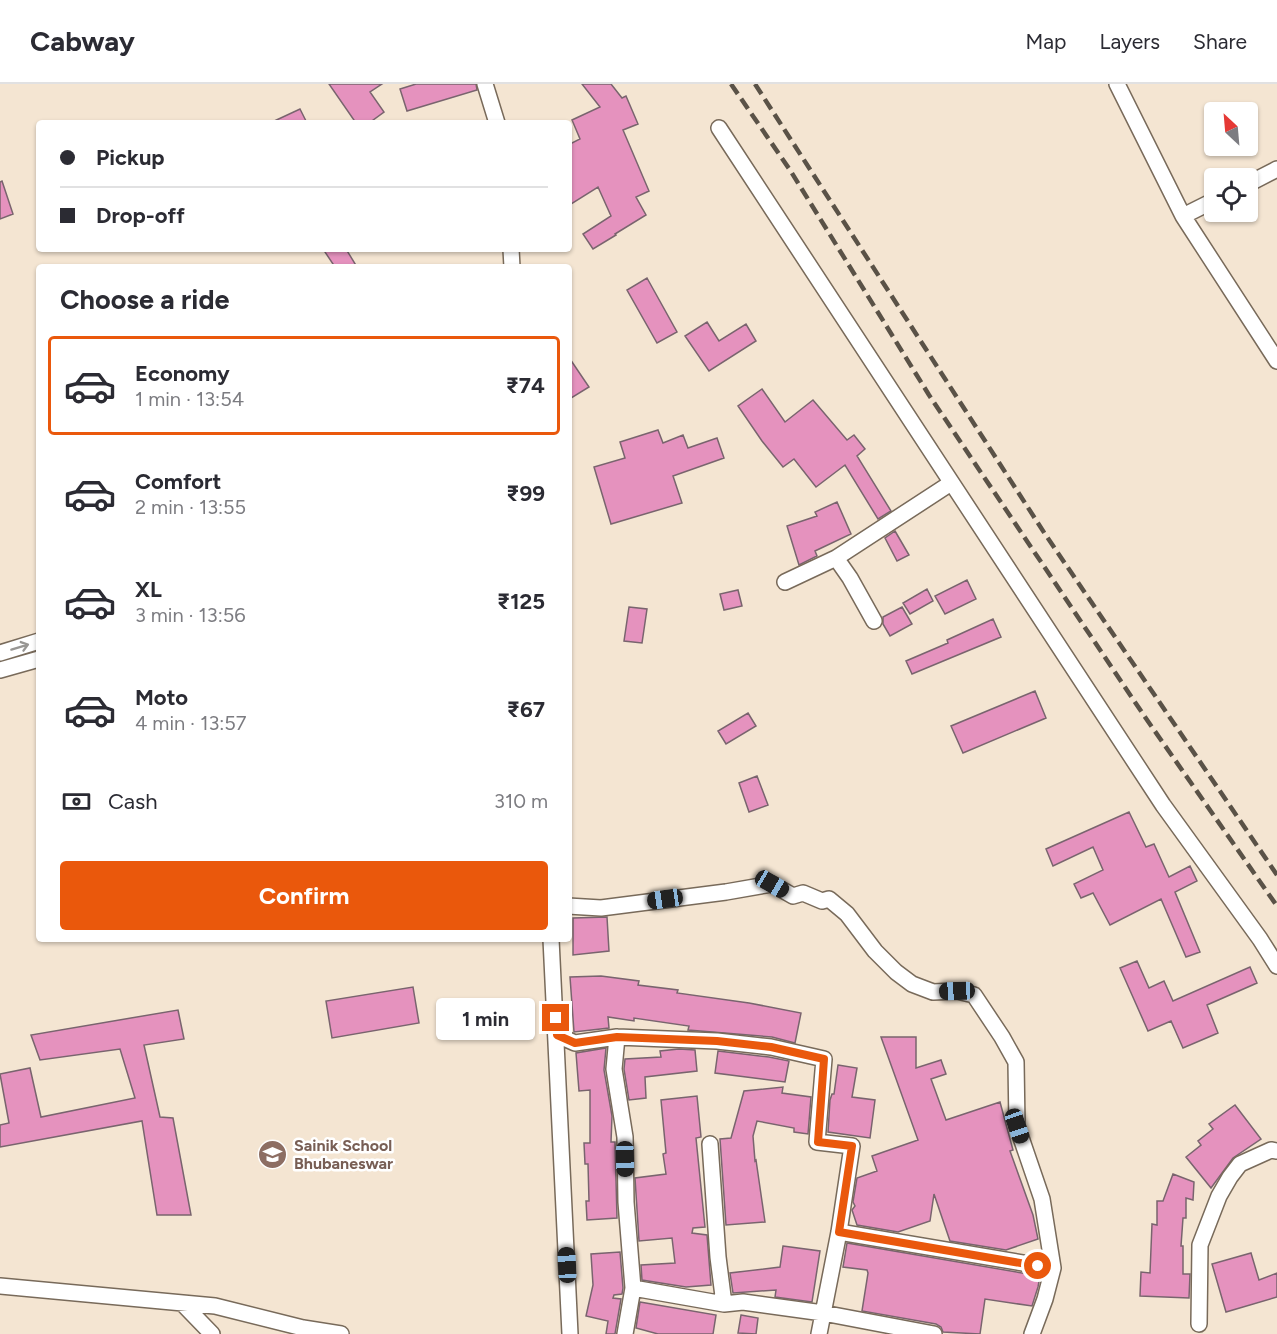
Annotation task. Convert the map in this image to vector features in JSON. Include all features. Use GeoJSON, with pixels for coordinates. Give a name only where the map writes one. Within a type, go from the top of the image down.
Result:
{"type":"FeatureCollection","features":[{"type":"Feature","properties":{"kind":"street"},"geometry":{"type":"LineString","coordinates":[[485,84],[496,120]]}},
{"type":"Feature","properties":{"kind":"street"},"geometry":{"type":"LineString","coordinates":[[1117,84],[1183,216],[1277,361]]}},
{"type":"Feature","properties":{"kind":"street"},"geometry":{"type":"LineString","coordinates":[[719,128],[1156,795],[1277,966]]}},
{"type":"Feature","properties":{"kind":"street"},"geometry":{"type":"LineString","coordinates":[[1258,179],[1277,169]]}},
{"type":"Feature","properties":{"kind":"street"},"geometry":{"type":"LineString","coordinates":[[1183,216],[1204,206]]}},
{"type":"Feature","properties":{"kind":"street"},"geometry":{"type":"LineString","coordinates":[[785,582],[836,558],[951,483]]}},
{"type":"Feature","properties":{"kind":"street"},"geometry":{"type":"LineString","coordinates":[[836,558],[874,621]]}},
{"type":"Feature","properties":{"kind":"street"},"geometry":{"type":"LineString","coordinates":[[0,653],[36,641]]}},
{"type":"Feature","properties":{"kind":"street"},"geometry":{"type":"LineString","coordinates":[[0,670],[36,660]]}},
{"type":"Feature","properties":{"kind":"street"},"geometry":{"type":"LineString","coordinates":[[572,906],[601,908],[772,884],[793,896],[803,893],[822,902],[829,899],[847,914],[875,951],[912,984],[933,992],[957,991],[974,995],[1016,1062],[1017,1126],[1042,1199],[1053,1268],[1032,1334]]}},
{"type":"Feature","properties":{"kind":"street"},"geometry":{"type":"LineString","coordinates":[[551,942],[570,1334]]}},
{"type":"Feature","properties":{"kind":"street"},"geometry":{"type":"LineString","coordinates":[[557,1035],[575,1043],[617,1037],[728,1042],[771,1047],[824,1059],[818,1142],[852,1146],[839,1232],[819,1334]]}},
{"type":"Feature","properties":{"kind":"street"},"geometry":{"type":"LineString","coordinates":[[617,1037],[614,1069],[625,1137],[626,1202],[633,1288],[625,1334]]}},
{"type":"Feature","properties":{"kind":"street"},"geometry":{"type":"LineString","coordinates":[[710,1144],[718,1257],[724,1304]]}},
{"type":"Feature","properties":{"kind":"street"},"geometry":{"type":"LineString","coordinates":[[1199,1324],[1200,1245],[1219,1196],[1240,1164],[1271,1150],[1277,1151]]}},
{"type":"Feature","properties":{"kind":"street"},"geometry":{"type":"LineString","coordinates":[[839,1232],[1053,1268]]}},
{"type":"Feature","properties":{"kind":"street"},"geometry":{"type":"LineString","coordinates":[[0,1286],[215,1306],[303,1328],[341,1334]]}},
{"type":"Feature","properties":{"kind":"street"},"geometry":{"type":"LineString","coordinates":[[633,1288],[724,1304],[743,1302],[823,1313],[934,1334]]}},
{"type":"Feature","properties":{"kind":"street"},"geometry":{"type":"LineString","coordinates":[[182,1303],[212,1334]]}},
{"type":"Feature","properties":{"kind":"building"},"geometry":{"type":"Polygon","coordinates":[[[329,84],[382,84],[370,92],[384,112],[373,120],[354,120],[329,84]]]}},
{"type":"Feature","properties":{"kind":"building"},"geometry":{"type":"Polygon","coordinates":[[[416,84],[476,84],[477,90],[407,111],[400,89],[416,84]]]}},
{"type":"Feature","properties":{"kind":"building"},"geometry":{"type":"Polygon","coordinates":[[[582,84],[611,84],[622,98],[626,96],[638,124],[623,130],[649,191],[636,197],[646,215],[593,249],[583,234],[611,216],[598,187],[572,203],[572,143],[580,139],[572,120],[600,107],[582,84]]]}},
{"type":"Feature","properties":{"kind":"building"},"geometry":{"type":"Polygon","coordinates":[[[300,109],[306,120],[276,120],[300,109]]]}},
{"type":"Feature","properties":{"kind":"building"},"geometry":{"type":"Polygon","coordinates":[[[2,181],[13,214],[0,219],[0,182],[2,181]]]}},
{"type":"Feature","properties":{"kind":"building"},"geometry":{"type":"Polygon","coordinates":[[[325,252],[348,252],[355,264],[333,264],[325,252]]]}},
{"type":"Feature","properties":{"kind":"building"},"geometry":{"type":"Polygon","coordinates":[[[647,278],[677,332],[657,343],[627,290],[647,278]]]}},
{"type":"Feature","properties":{"kind":"building"},"geometry":{"type":"Polygon","coordinates":[[[707,322],[719,341],[746,324],[756,341],[709,371],[685,336],[707,322]]]}},
{"type":"Feature","properties":{"kind":"building"},"geometry":{"type":"Polygon","coordinates":[[[572,362],[589,387],[572,398],[572,362]]]}},
{"type":"Feature","properties":{"kind":"building"},"geometry":{"type":"Polygon","coordinates":[[[762,389],[785,422],[813,400],[847,440],[854,435],[865,449],[857,456],[891,511],[878,519],[845,465],[816,487],[794,459],[783,467],[738,406],[762,389]]]}},
{"type":"Feature","properties":{"kind":"building"},"geometry":{"type":"Polygon","coordinates":[[[658,430],[663,443],[683,435],[688,448],[717,438],[724,458],[673,476],[682,503],[611,524],[594,467],[625,458],[620,442],[658,430]]]}},
{"type":"Feature","properties":{"kind":"building"},"geometry":{"type":"Polygon","coordinates":[[[837,502],[851,534],[815,551],[817,556],[799,565],[787,526],[817,516],[815,512],[837,502]]]}},
{"type":"Feature","properties":{"kind":"building"},"geometry":{"type":"Polygon","coordinates":[[[895,531],[909,555],[897,561],[885,538],[895,531]]]}},
{"type":"Feature","properties":{"kind":"building"},"geometry":{"type":"Polygon","coordinates":[[[967,580],[976,599],[945,614],[935,596],[967,580]]]}},
{"type":"Feature","properties":{"kind":"building"},"geometry":{"type":"Polygon","coordinates":[[[927,589],[933,601],[910,614],[903,603],[927,589]]]}},
{"type":"Feature","properties":{"kind":"building"},"geometry":{"type":"Polygon","coordinates":[[[738,590],[742,606],[724,610],[720,594],[738,590]]]}},
{"type":"Feature","properties":{"kind":"building"},"geometry":{"type":"Polygon","coordinates":[[[629,607],[647,609],[642,643],[624,641],[629,607]]]}},
{"type":"Feature","properties":{"kind":"building"},"geometry":{"type":"Polygon","coordinates":[[[902,607],[912,624],[890,636],[883,624],[883,617],[902,607]]]}},
{"type":"Feature","properties":{"kind":"building"},"geometry":{"type":"Polygon","coordinates":[[[993,619],[1001,637],[912,674],[906,661],[948,643],[947,640],[993,619]]]}},
{"type":"Feature","properties":{"kind":"building"},"geometry":{"type":"Polygon","coordinates":[[[1035,691],[1046,718],[963,753],[951,726],[1035,691]]]}},
{"type":"Feature","properties":{"kind":"building"},"geometry":{"type":"Polygon","coordinates":[[[748,713],[756,726],[726,744],[718,731],[748,713]]]}},
{"type":"Feature","properties":{"kind":"building"},"geometry":{"type":"Polygon","coordinates":[[[757,776],[768,805],[749,812],[739,783],[757,776]]]}},
{"type":"Feature","properties":{"kind":"building"},"geometry":{"type":"Polygon","coordinates":[[[1129,812],[1146,847],[1154,844],[1169,877],[1190,866],[1197,881],[1175,892],[1200,952],[1186,957],[1161,899],[1110,925],[1093,893],[1081,898],[1074,884],[1103,870],[1093,847],[1053,866],[1046,849],[1129,812]]]}},
{"type":"Feature","properties":{"kind":"building"},"geometry":{"type":"Polygon","coordinates":[[[607,917],[609,951],[573,955],[573,918],[607,917]]]}},
{"type":"Feature","properties":{"kind":"building"},"geometry":{"type":"Polygon","coordinates":[[[1137,961],[1149,988],[1164,981],[1173,1001],[1250,967],[1257,983],[1207,1005],[1218,1033],[1183,1048],[1171,1021],[1148,1031],[1120,968],[1137,961]]]}},
{"type":"Feature","properties":{"kind":"building"},"geometry":{"type":"Polygon","coordinates":[[[601,976],[639,981],[638,985],[678,990],[677,993],[801,1013],[795,1043],[772,1037],[688,1030],[689,1026],[634,1018],[634,1021],[608,1017],[609,1028],[574,1032],[570,977],[601,976]]]}},
{"type":"Feature","properties":{"kind":"building"},"geometry":{"type":"Polygon","coordinates":[[[413,987],[419,1023],[332,1038],[326,1001],[413,987]]]}},
{"type":"Feature","properties":{"kind":"building"},"geometry":{"type":"Polygon","coordinates":[[[178,1010],[184,1039],[144,1045],[160,1117],[173,1118],[191,1215],[157,1215],[142,1121],[0,1147],[0,1125],[9,1123],[0,1074],[30,1068],[41,1117],[135,1098],[120,1049],[40,1060],[31,1035],[178,1010]]]}},
{"type":"Feature","properties":{"kind":"building"},"geometry":{"type":"Polygon","coordinates":[[[881,1037],[916,1037],[916,1068],[941,1060],[946,1074],[931,1079],[946,1120],[1000,1102],[1013,1150],[1010,1151],[1033,1215],[1038,1239],[1006,1250],[950,1241],[934,1194],[930,1221],[898,1232],[857,1225],[852,1210],[855,1206],[853,1202],[857,1178],[877,1171],[872,1156],[918,1140],[881,1037]]]}},
{"type":"Feature","properties":{"kind":"building"},"geometry":{"type":"Polygon","coordinates":[[[606,1048],[604,1070],[612,1116],[611,1142],[615,1142],[617,1218],[587,1220],[588,1164],[585,1164],[584,1143],[590,1143],[590,1090],[579,1091],[576,1053],[606,1048]]]}},
{"type":"Feature","properties":{"kind":"building"},"geometry":{"type":"Polygon","coordinates":[[[695,1050],[697,1071],[645,1077],[646,1098],[629,1100],[624,1069],[625,1059],[661,1057],[660,1051],[695,1050]]]}},
{"type":"Feature","properties":{"kind":"building"},"geometry":{"type":"Polygon","coordinates":[[[718,1051],[789,1061],[785,1082],[715,1073],[718,1051]]]}},
{"type":"Feature","properties":{"kind":"building"},"geometry":{"type":"Polygon","coordinates":[[[838,1065],[857,1068],[852,1097],[875,1100],[870,1138],[828,1132],[830,1100],[834,1094],[838,1065]]]}},
{"type":"Feature","properties":{"kind":"building"},"geometry":{"type":"Polygon","coordinates":[[[783,1087],[782,1093],[811,1097],[808,1134],[794,1132],[794,1128],[757,1121],[753,1136],[765,1222],[726,1225],[720,1139],[731,1138],[744,1091],[783,1087]]]}},
{"type":"Feature","properties":{"kind":"building"},"geometry":{"type":"Polygon","coordinates":[[[697,1096],[701,1137],[696,1138],[705,1227],[693,1228],[692,1233],[707,1235],[711,1285],[686,1287],[642,1280],[641,1265],[675,1263],[672,1238],[639,1241],[635,1178],[666,1174],[661,1100],[697,1096]]]}},
{"type":"Feature","properties":{"kind":"building"},"geometry":{"type":"Polygon","coordinates":[[[1235,1105],[1261,1139],[1233,1158],[1211,1188],[1186,1157],[1201,1145],[1198,1141],[1213,1129],[1209,1124],[1235,1105]]]}},
{"type":"Feature","properties":{"kind":"building"},"geometry":{"type":"Polygon","coordinates":[[[1173,1174],[1194,1182],[1193,1200],[1186,1198],[1186,1218],[1183,1218],[1181,1246],[1183,1246],[1183,1274],[1190,1274],[1189,1298],[1140,1296],[1141,1272],[1150,1273],[1152,1224],[1157,1225],[1157,1201],[1163,1201],[1173,1174]]]}},
{"type":"Feature","properties":{"kind":"building"},"geometry":{"type":"Polygon","coordinates":[[[847,1243],[1040,1276],[1038,1287],[1032,1306],[985,1299],[980,1334],[943,1332],[936,1324],[862,1311],[868,1273],[867,1270],[843,1267],[847,1243]]]}},
{"type":"Feature","properties":{"kind":"building"},"geometry":{"type":"Polygon","coordinates":[[[783,1246],[820,1251],[812,1302],[775,1297],[776,1290],[733,1293],[730,1273],[780,1267],[783,1246]]]}},
{"type":"Feature","properties":{"kind":"building"},"geometry":{"type":"Polygon","coordinates":[[[620,1252],[622,1294],[614,1295],[613,1298],[621,1299],[615,1334],[606,1334],[608,1321],[586,1316],[593,1285],[591,1254],[620,1252]]]}},
{"type":"Feature","properties":{"kind":"building"},"geometry":{"type":"Polygon","coordinates":[[[1251,1253],[1259,1280],[1277,1273],[1277,1297],[1226,1312],[1212,1264],[1251,1253]]]}},
{"type":"Feature","properties":{"kind":"building"},"geometry":{"type":"Polygon","coordinates":[[[640,1302],[716,1315],[713,1334],[658,1334],[636,1328],[640,1302]]]}},
{"type":"Feature","properties":{"kind":"building"},"geometry":{"type":"Polygon","coordinates":[[[741,1315],[758,1318],[756,1334],[738,1333],[741,1315]]]}},
{"type":"Feature","properties":{"kind":"railway"},"geometry":{"type":"LineString","coordinates":[[731,84],[790,170],[929,395],[1145,717],[1277,906]]}},
{"type":"Feature","properties":{"kind":"railway"},"geometry":{"type":"LineString","coordinates":[[755,84],[1045,534],[1277,875]]}},
{"type":"Feature","properties":{"kind":"place","name":"Sainik School Bhubaneswar"},"geometry":{"type":"Point","coordinates":[273,1154]}},
{"type":"Feature","properties":{"kind":"route"},"geometry":{"type":"LineString","coordinates":[[556,1018],[557,1035],[575,1043],[617,1037],[717,1041],[771,1047],[824,1059],[818,1142],[852,1146],[839,1232],[1038,1266]]}}]}
